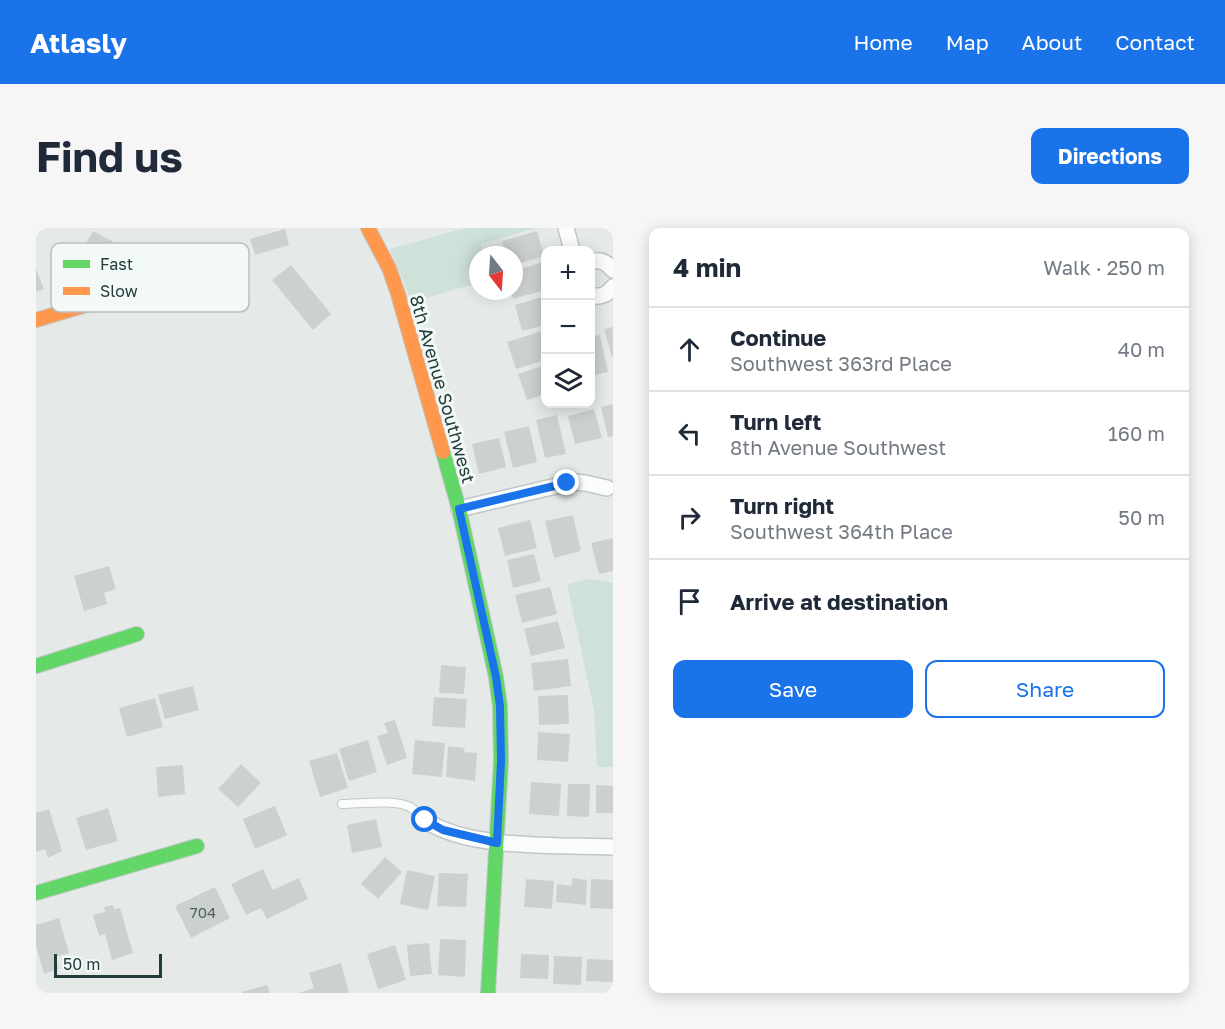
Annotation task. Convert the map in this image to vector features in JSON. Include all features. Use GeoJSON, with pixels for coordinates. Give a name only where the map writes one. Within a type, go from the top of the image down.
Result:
{"type":"FeatureCollection","features":[{"type":"Feature","properties":{"kind":"street","name":"8th Avenue Southwest"},"geometry":{"type":"LineString","coordinates":[[368,228],[389,268],[396,287],[459,509],[496,677],[500,706],[501,752],[488,993]]}},
{"type":"Feature","properties":{"kind":"street"},"geometry":{"type":"LineString","coordinates":[[566,228],[571,246]]}},
{"type":"Feature","properties":{"kind":"street"},"geometry":{"type":"LineString","coordinates":[[595,261],[605,262],[613,270]]}},
{"type":"Feature","properties":{"kind":"street"},"geometry":{"type":"LineString","coordinates":[[595,295],[602,296],[613,288]]}},
{"type":"Feature","properties":{"kind":"street"},"geometry":{"type":"LineString","coordinates":[[36,320],[63,312]]}},
{"type":"Feature","properties":{"kind":"street"},"geometry":{"type":"LineString","coordinates":[[459,509],[573,482],[610,486]]}},
{"type":"Feature","properties":{"kind":"street"},"geometry":{"type":"LineString","coordinates":[[36,666],[137,634]]}},
{"type":"Feature","properties":{"kind":"street"},"geometry":{"type":"LineString","coordinates":[[425,820],[443,830],[497,843],[613,847]]}},
{"type":"Feature","properties":{"kind":"street"},"geometry":{"type":"LineString","coordinates":[[36,893],[198,846]]}},
{"type":"Feature","properties":{"kind":"lane"},"geometry":{"type":"LineString","coordinates":[[342,804],[391,803],[402,805],[411,807],[425,820]]}},
{"type":"Feature","properties":{"kind":"green space"},"geometry":{"type":"Polygon","coordinates":[[[465,228],[536,228],[481,244],[481,246],[469,246],[469,286],[412,302],[390,249],[465,228]]]}},
{"type":"Feature","properties":{"kind":"green space"},"geometry":{"type":"Polygon","coordinates":[[[590,579],[613,583],[613,767],[597,767],[594,710],[567,584],[590,579]]]}},
{"type":"Feature","properties":{"kind":"building"},"geometry":{"type":"Polygon","coordinates":[[[285,229],[289,245],[255,255],[250,239],[285,229]]]}},
{"type":"Feature","properties":{"kind":"building"},"geometry":{"type":"Polygon","coordinates":[[[93,231],[116,243],[86,243],[93,231]]]}},
{"type":"Feature","properties":{"kind":"building"},"geometry":{"type":"Polygon","coordinates":[[[537,231],[541,246],[541,257],[523,262],[523,246],[503,246],[502,241],[537,231]]]}},
{"type":"Feature","properties":{"kind":"building"},"geometry":{"type":"Polygon","coordinates":[[[541,263],[541,291],[523,296],[523,268],[541,263]]]}},
{"type":"Feature","properties":{"kind":"building"},"geometry":{"type":"Polygon","coordinates":[[[291,265],[331,314],[313,330],[272,280],[291,265]]]}},
{"type":"Feature","properties":{"kind":"building"},"geometry":{"type":"Polygon","coordinates":[[[36,269],[44,289],[36,292],[36,269]]]}},
{"type":"Feature","properties":{"kind":"building"},"geometry":{"type":"Polygon","coordinates":[[[541,297],[541,326],[522,331],[515,305],[541,297]]]}},
{"type":"Feature","properties":{"kind":"building"},"geometry":{"type":"Polygon","coordinates":[[[613,327],[613,357],[612,357],[604,329],[613,327]]]}},
{"type":"Feature","properties":{"kind":"building"},"geometry":{"type":"Polygon","coordinates":[[[541,331],[541,361],[516,369],[507,342],[541,331]]]}},
{"type":"Feature","properties":{"kind":"building"},"geometry":{"type":"Polygon","coordinates":[[[600,335],[608,372],[595,375],[595,354],[595,336],[600,335]]]}},
{"type":"Feature","properties":{"kind":"building"},"geometry":{"type":"Polygon","coordinates":[[[541,366],[541,395],[527,400],[518,374],[541,366]]]}},
{"type":"Feature","properties":{"kind":"building"},"geometry":{"type":"Polygon","coordinates":[[[613,404],[613,436],[608,437],[601,407],[613,404]]]}},
{"type":"Feature","properties":{"kind":"building"},"geometry":{"type":"Polygon","coordinates":[[[594,409],[602,438],[575,444],[568,416],[594,409]]]}},
{"type":"Feature","properties":{"kind":"building"},"geometry":{"type":"Polygon","coordinates":[[[557,415],[566,454],[545,458],[536,420],[557,415]]]}},
{"type":"Feature","properties":{"kind":"building"},"geometry":{"type":"Polygon","coordinates":[[[529,426],[537,462],[513,468],[504,432],[529,426]]]}},
{"type":"Feature","properties":{"kind":"building"},"geometry":{"type":"Polygon","coordinates":[[[499,438],[506,467],[479,474],[472,444],[499,438]]]}},
{"type":"Feature","properties":{"kind":"building"},"geometry":{"type":"Polygon","coordinates":[[[573,515],[581,551],[554,558],[545,521],[573,515]]]}},
{"type":"Feature","properties":{"kind":"building"},"geometry":{"type":"Polygon","coordinates":[[[530,520],[537,548],[505,556],[498,528],[530,520]]]}},
{"type":"Feature","properties":{"kind":"building"},"geometry":{"type":"Polygon","coordinates":[[[613,538],[613,571],[599,574],[591,543],[613,538]]]}},
{"type":"Feature","properties":{"kind":"building"},"geometry":{"type":"Polygon","coordinates":[[[534,554],[541,581],[513,588],[507,560],[534,554]]]}},
{"type":"Feature","properties":{"kind":"building"},"geometry":{"type":"Polygon","coordinates":[[[109,566],[116,589],[104,593],[107,604],[84,611],[74,576],[109,566]]]}},
{"type":"Feature","properties":{"kind":"building"},"geometry":{"type":"Polygon","coordinates":[[[550,587],[557,614],[522,623],[515,595],[550,587]]]}},
{"type":"Feature","properties":{"kind":"building"},"geometry":{"type":"Polygon","coordinates":[[[558,621],[565,648],[531,656],[524,629],[558,621]]]}},
{"type":"Feature","properties":{"kind":"building"},"geometry":{"type":"Polygon","coordinates":[[[568,659],[571,686],[534,691],[531,663],[568,659]]]}},
{"type":"Feature","properties":{"kind":"building"},"geometry":{"type":"Polygon","coordinates":[[[441,665],[466,667],[464,694],[439,693],[441,665]]]}},
{"type":"Feature","properties":{"kind":"building"},"geometry":{"type":"Polygon","coordinates":[[[193,686],[199,710],[165,719],[158,695],[193,686]]]}},
{"type":"Feature","properties":{"kind":"building"},"geometry":{"type":"Polygon","coordinates":[[[568,695],[569,724],[539,725],[538,696],[568,695]]]}},
{"type":"Feature","properties":{"kind":"building"},"geometry":{"type":"Polygon","coordinates":[[[434,697],[467,699],[465,728],[432,726],[434,697]]]}},
{"type":"Feature","properties":{"kind":"building"},"geometry":{"type":"Polygon","coordinates":[[[155,698],[163,727],[127,737],[119,708],[155,698]]]}},
{"type":"Feature","properties":{"kind":"building"},"geometry":{"type":"Polygon","coordinates":[[[395,720],[407,758],[387,765],[377,736],[388,733],[384,723],[395,720]]]}},
{"type":"Feature","properties":{"kind":"building"},"geometry":{"type":"Polygon","coordinates":[[[538,732],[570,734],[568,762],[537,760],[538,732]]]}},
{"type":"Feature","properties":{"kind":"building"},"geometry":{"type":"Polygon","coordinates":[[[368,740],[377,772],[349,781],[339,749],[368,740]]]}},
{"type":"Feature","properties":{"kind":"building"},"geometry":{"type":"Polygon","coordinates":[[[415,740],[445,743],[442,777],[412,774],[415,740]]]}},
{"type":"Feature","properties":{"kind":"building"},"geometry":{"type":"Polygon","coordinates":[[[448,746],[465,748],[464,752],[477,753],[475,781],[446,777],[448,746]]]}},
{"type":"Feature","properties":{"kind":"building"},"geometry":{"type":"Polygon","coordinates":[[[337,753],[348,788],[320,797],[309,761],[337,753]]]}},
{"type":"Feature","properties":{"kind":"building"},"geometry":{"type":"Polygon","coordinates":[[[241,764],[261,783],[238,807],[218,789],[241,764]]]}},
{"type":"Feature","properties":{"kind":"building"},"geometry":{"type":"Polygon","coordinates":[[[183,765],[185,794],[158,797],[156,767],[183,765]]]}},
{"type":"Feature","properties":{"kind":"building"},"geometry":{"type":"Polygon","coordinates":[[[531,782],[561,784],[559,816],[529,814],[531,782]]]}},
{"type":"Feature","properties":{"kind":"building"},"geometry":{"type":"Polygon","coordinates":[[[568,784],[590,784],[589,817],[567,816],[568,784]]]}},
{"type":"Feature","properties":{"kind":"building"},"geometry":{"type":"Polygon","coordinates":[[[596,785],[613,786],[613,813],[596,813],[596,785]]]}},
{"type":"Feature","properties":{"kind":"building"},"geometry":{"type":"Polygon","coordinates":[[[275,806],[287,835],[255,849],[243,819],[275,806]]]}},
{"type":"Feature","properties":{"kind":"building"},"geometry":{"type":"Polygon","coordinates":[[[108,808],[118,841],[86,850],[76,818],[108,808]]]}},
{"type":"Feature","properties":{"kind":"building"},"geometry":{"type":"Polygon","coordinates":[[[49,809],[62,851],[48,858],[45,849],[36,852],[36,813],[49,809]]]}},
{"type":"Feature","properties":{"kind":"building"},"geometry":{"type":"Polygon","coordinates":[[[376,819],[382,847],[352,853],[347,825],[376,819]]]}},
{"type":"Feature","properties":{"kind":"building"},"geometry":{"type":"Polygon","coordinates":[[[385,857],[402,872],[378,899],[361,884],[385,857]]]}},
{"type":"Feature","properties":{"kind":"building"},"geometry":{"type":"Polygon","coordinates":[[[263,869],[273,890],[299,878],[308,899],[267,919],[261,908],[246,915],[231,884],[263,869]]]}},
{"type":"Feature","properties":{"kind":"building"},"geometry":{"type":"Polygon","coordinates":[[[407,870],[435,876],[428,910],[400,904],[407,870]]]}},
{"type":"Feature","properties":{"kind":"building"},"geometry":{"type":"Polygon","coordinates":[[[439,873],[468,874],[466,907],[437,906],[439,873]]]}},
{"type":"Feature","properties":{"kind":"building"},"geometry":{"type":"Polygon","coordinates":[[[572,878],[587,880],[586,905],[556,902],[557,884],[572,886],[572,878]]]}},
{"type":"Feature","properties":{"kind":"building"},"geometry":{"type":"Polygon","coordinates":[[[526,879],[554,881],[552,909],[524,907],[526,879]]]}},
{"type":"Feature","properties":{"kind":"building"},"geometry":{"type":"Polygon","coordinates":[[[591,879],[613,880],[613,909],[590,908],[591,879]]]}},
{"type":"Feature","properties":{"kind":"building"},"geometry":{"type":"Polygon","coordinates":[[[215,887],[230,918],[191,938],[175,906],[215,887]]]}},
{"type":"Feature","properties":{"kind":"building"},"geometry":{"type":"Polygon","coordinates":[[[113,905],[114,909],[120,908],[133,953],[112,960],[105,934],[99,936],[93,915],[105,912],[104,907],[113,905]]]}},
{"type":"Feature","properties":{"kind":"building"},"geometry":{"type":"Polygon","coordinates":[[[59,918],[69,953],[55,957],[59,969],[44,974],[36,946],[36,925],[59,918]]]}},
{"type":"Feature","properties":{"kind":"building"},"geometry":{"type":"Polygon","coordinates":[[[440,939],[466,940],[465,977],[438,975],[440,939]]]}},
{"type":"Feature","properties":{"kind":"building"},"geometry":{"type":"Polygon","coordinates":[[[429,943],[432,974],[410,976],[407,945],[429,943]]]}},
{"type":"Feature","properties":{"kind":"building"},"geometry":{"type":"Polygon","coordinates":[[[395,945],[406,980],[378,989],[367,954],[395,945]]]}},
{"type":"Feature","properties":{"kind":"building"},"geometry":{"type":"Polygon","coordinates":[[[521,954],[549,955],[548,979],[520,978],[521,954]]]}},
{"type":"Feature","properties":{"kind":"building"},"geometry":{"type":"Polygon","coordinates":[[[554,956],[582,957],[581,985],[553,984],[554,956]]]}},
{"type":"Feature","properties":{"kind":"building"},"geometry":{"type":"Polygon","coordinates":[[[587,959],[613,960],[613,982],[586,981],[587,959]]]}},
{"type":"Feature","properties":{"kind":"building"},"geometry":{"type":"Polygon","coordinates":[[[341,963],[349,993],[299,993],[314,988],[309,973],[341,963]]]}},
{"type":"Feature","properties":{"kind":"building"},"geometry":{"type":"Polygon","coordinates":[[[267,985],[270,993],[242,993],[242,992],[267,985]]]}},
{"type":"Feature","properties":{"kind":"traffic: fast"},"geometry":{"type":"LineString","coordinates":[[443,452],[459,509],[496,677],[500,706],[501,761],[488,993]]}},
{"type":"Feature","properties":{"kind":"traffic: fast"},"geometry":{"type":"LineString","coordinates":[[36,666],[137,634]]}},
{"type":"Feature","properties":{"kind":"traffic: fast"},"geometry":{"type":"LineString","coordinates":[[36,893],[197,846]]}},
{"type":"Feature","properties":{"kind":"traffic: slow"},"geometry":{"type":"LineString","coordinates":[[368,228],[389,268],[398,294],[443,452]]}},
{"type":"Feature","properties":{"kind":"traffic: slow"},"geometry":{"type":"LineString","coordinates":[[36,320],[63,312]]}},
{"type":"Feature","properties":{"kind":"route"},"geometry":{"type":"LineString","coordinates":[[425,820],[443,830],[497,843],[501,761],[500,706],[496,677],[459,509],[567,483]]}}]}
